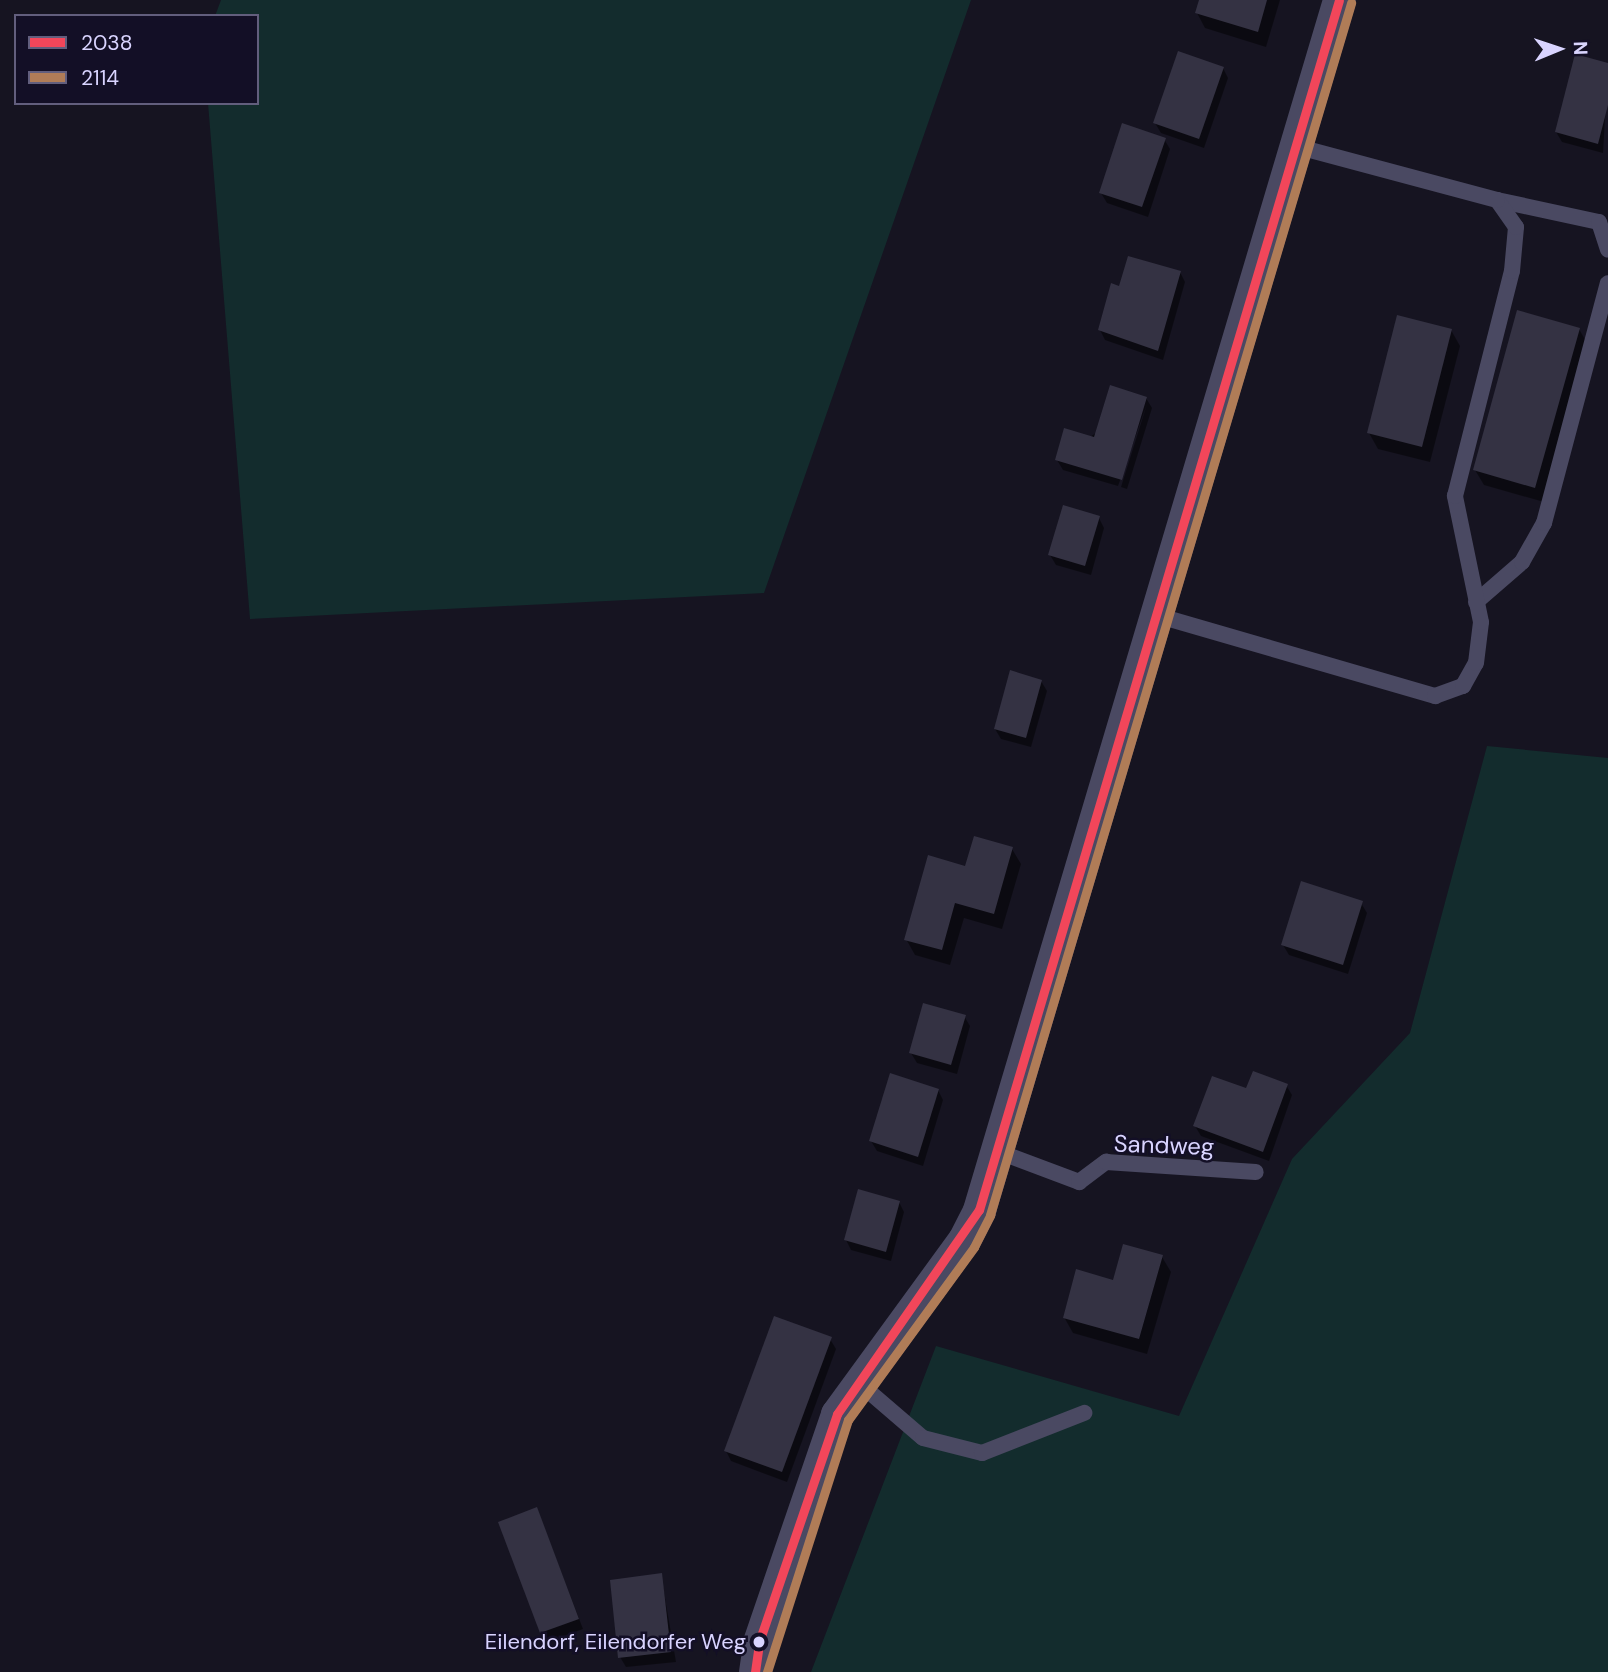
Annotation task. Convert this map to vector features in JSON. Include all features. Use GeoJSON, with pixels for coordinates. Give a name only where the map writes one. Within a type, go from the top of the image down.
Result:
{"type":"FeatureCollection","features":[{"type":"Feature","properties":{"kind":"street"},"geometry":{"type":"LineString","coordinates":[[755,1672],[759,1642],[837,1414],[964,1240],[997,1151],[1339,0]]}},
{"type":"Feature","properties":{"kind":"lane"},"geometry":{"type":"LineString","coordinates":[[1296,146],[1497,200],[1600,222],[1608,250]]}},
{"type":"Feature","properties":{"kind":"lane"},"geometry":{"type":"LineString","coordinates":[[1156,615],[1435,696],[1462,686],[1476,663],[1476,602],[1455,496],[1511,271],[1516,227],[1497,200]]}},
{"type":"Feature","properties":{"kind":"lane"},"geometry":{"type":"LineString","coordinates":[[1476,602],[1522,562],[1544,523],[1608,283]]}},
{"type":"Feature","properties":{"kind":"lane","name":"Sandweg"},"geometry":{"type":"LineString","coordinates":[[997,1151],[1079,1182],[1106,1162],[1256,1172]]}},
{"type":"Feature","properties":{"kind":"lane"},"geometry":{"type":"LineString","coordinates":[[859,1383],[923,1438],[982,1453],[1084,1413]]}},
{"type":"Feature","properties":{"kind":"green space"},"geometry":{"type":"Polygon","coordinates":[[[221,0],[971,0],[764,593],[250,619],[208,105],[259,105],[259,14],[216,14],[221,0]]]}},
{"type":"Feature","properties":{"kind":"green space"},"geometry":{"type":"Polygon","coordinates":[[[1487,746],[1608,758],[1608,1672],[811,1672],[936,1346],[1179,1416],[1292,1159],[1410,1033],[1487,746]]]}},
{"type":"Feature","properties":{"kind":"building"},"geometry":{"type":"Polygon","coordinates":[[[1199,0],[1267,0],[1258,32],[1195,13],[1199,0]]]}},
{"type":"Feature","properties":{"kind":"building"},"geometry":{"type":"Polygon","coordinates":[[[1178,51],[1224,67],[1199,139],[1153,123],[1178,51]]]}},
{"type":"Feature","properties":{"kind":"building"},"geometry":{"type":"Polygon","coordinates":[[[1575,54],[1608,63],[1608,105],[1598,144],[1555,132],[1575,54]]]}},
{"type":"Feature","properties":{"kind":"building"},"geometry":{"type":"Polygon","coordinates":[[[1122,123],[1166,138],[1142,207],[1099,193],[1122,123]]]}},
{"type":"Feature","properties":{"kind":"building"},"geometry":{"type":"Polygon","coordinates":[[[1128,256],[1181,271],[1158,351],[1098,330],[1111,283],[1119,286],[1128,256]]]}},
{"type":"Feature","properties":{"kind":"building"},"geometry":{"type":"Polygon","coordinates":[[[1517,310],[1580,328],[1535,488],[1473,470],[1517,310]]]}},
{"type":"Feature","properties":{"kind":"building"},"geometry":{"type":"Polygon","coordinates":[[[1397,315],[1452,329],[1422,447],[1367,433],[1397,315]]]}},
{"type":"Feature","properties":{"kind":"building"},"geometry":{"type":"Polygon","coordinates":[[[1110,385],[1147,397],[1122,480],[1055,460],[1064,428],[1094,437],[1110,385]]]}},
{"type":"Feature","properties":{"kind":"building"},"geometry":{"type":"Polygon","coordinates":[[[1063,505],[1100,516],[1085,566],[1048,555],[1063,505]]]}},
{"type":"Feature","properties":{"kind":"building"},"geometry":{"type":"Polygon","coordinates":[[[1010,670],[1042,680],[1026,738],[994,729],[1010,670]]]}},
{"type":"Feature","properties":{"kind":"building"},"geometry":{"type":"Polygon","coordinates":[[[974,836],[1013,847],[994,914],[955,903],[942,950],[904,940],[928,855],[965,866],[974,836]]]}},
{"type":"Feature","properties":{"kind":"building"},"geometry":{"type":"Polygon","coordinates":[[[1301,881],[1363,901],[1343,965],[1281,945],[1301,881]]]}},
{"type":"Feature","properties":{"kind":"building"},"geometry":{"type":"Polygon","coordinates":[[[923,1003],[966,1015],[951,1065],[909,1053],[923,1003]]]}},
{"type":"Feature","properties":{"kind":"building"},"geometry":{"type":"Polygon","coordinates":[[[1253,1071],[1288,1084],[1263,1152],[1193,1126],[1212,1076],[1246,1088],[1253,1071]]]}},
{"type":"Feature","properties":{"kind":"building"},"geometry":{"type":"Polygon","coordinates":[[[890,1073],[939,1089],[918,1157],[869,1141],[890,1073]]]}},
{"type":"Feature","properties":{"kind":"building"},"geometry":{"type":"Polygon","coordinates":[[[858,1189],[900,1201],[886,1252],[844,1240],[858,1189]]]}},
{"type":"Feature","properties":{"kind":"building"},"geometry":{"type":"Polygon","coordinates":[[[1123,1244],[1163,1255],[1139,1339],[1063,1318],[1076,1269],[1113,1280],[1123,1244]]]}},
{"type":"Feature","properties":{"kind":"building"},"geometry":{"type":"Polygon","coordinates":[[[774,1316],[832,1337],[782,1472],[724,1451],[774,1316]]]}},
{"type":"Feature","properties":{"kind":"building"},"geometry":{"type":"Polygon","coordinates":[[[537,1507],[579,1619],[540,1633],[498,1522],[537,1507]]]}},
{"type":"Feature","properties":{"kind":"building"},"geometry":{"type":"Polygon","coordinates":[[[662,1573],[671,1652],[618,1658],[610,1580],[662,1573]]]}},
{"type":"Feature","properties":{"kind":"transit line","name":"2038"},"geometry":{"type":"LineString","coordinates":[[755,1672],[759,1642],[837,1414],[979,1210],[1339,0]]}},
{"type":"Feature","properties":{"kind":"transit line","name":"2114"},"geometry":{"type":"LineString","coordinates":[[767,1672],[848,1420],[974,1247],[990,1215],[1351,3]]}},
{"type":"Feature","properties":{"kind":"place","name":"Eilendorf, Eilendorfer Weg"},"geometry":{"type":"Point","coordinates":[759,1642]}}]}
